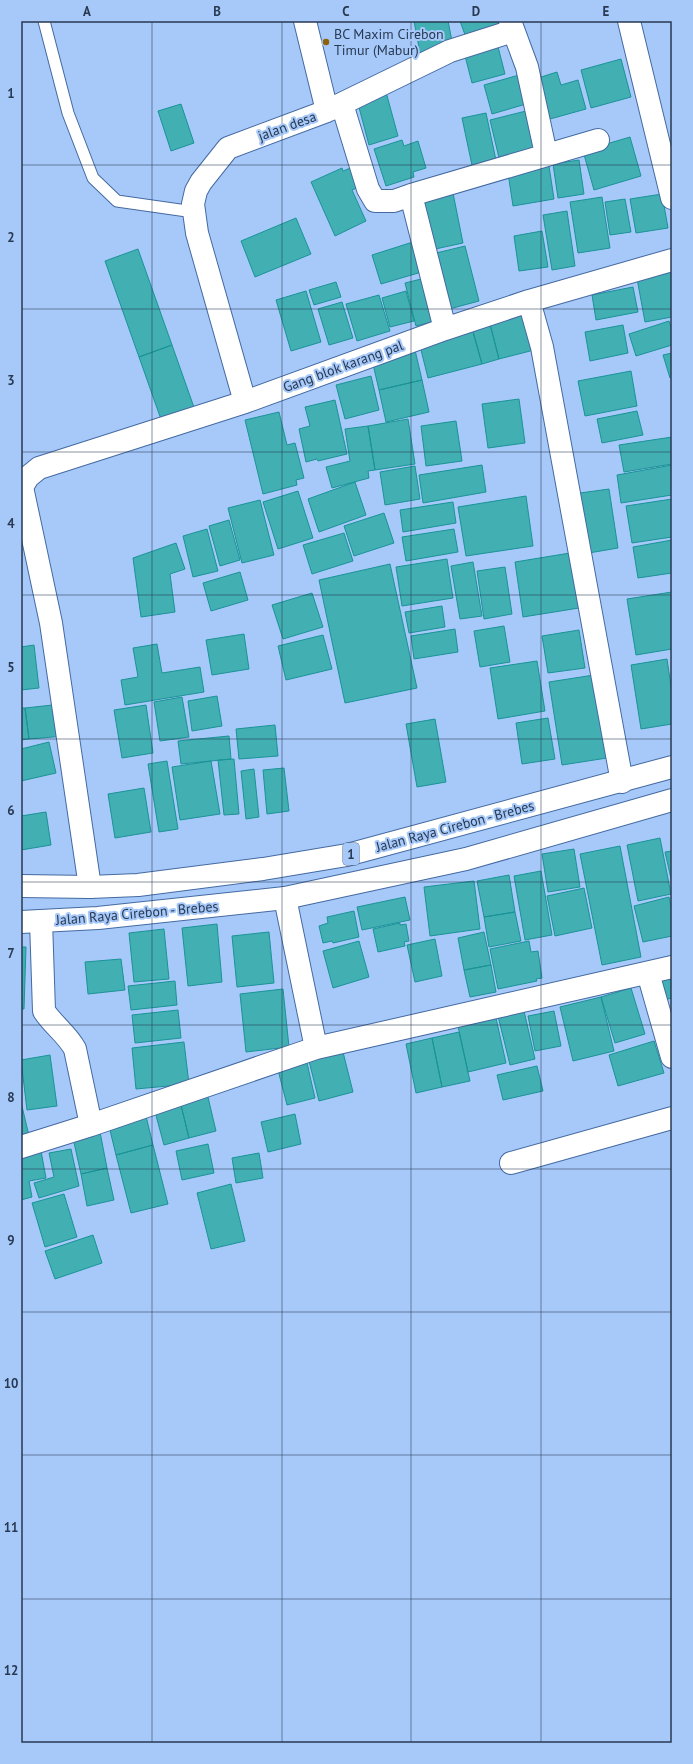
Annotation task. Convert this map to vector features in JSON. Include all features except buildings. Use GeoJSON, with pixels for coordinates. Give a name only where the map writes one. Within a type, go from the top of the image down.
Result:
{"type":"FeatureCollection","features":[{"type":"Feature","properties":{"kind":"main road","name":"jalan desa"},"geometry":{"type":"LineString","coordinates":[[194,212],[193,204],[196,190],[228,148],[335,107],[305,21]]}},
{"type":"Feature","properties":{"kind":"main road"},"geometry":{"type":"LineString","coordinates":[[629,21],[672,198]]}},
{"type":"Feature","properties":{"kind":"main road"},"geometry":{"type":"LineString","coordinates":[[546,154],[527,67],[512,26],[450,51],[335,107],[368,190],[375,202],[394,201],[546,154],[598,140]]}},
{"type":"Feature","properties":{"kind":"main road"},"geometry":{"type":"LineString","coordinates":[[411,195],[445,329]]}},
{"type":"Feature","properties":{"kind":"main road"},"geometry":{"type":"LineString","coordinates":[[194,212],[197,233],[245,402]]}},
{"type":"Feature","properties":{"kind":"main road","name":"Gang blok karang pal"},"geometry":{"type":"LineString","coordinates":[[24,481],[39,468],[245,402],[445,329],[529,301],[672,260]]}},
{"type":"Feature","properties":{"kind":"main road"},"geometry":{"type":"LineString","coordinates":[[529,301],[542,347],[622,782]]}},
{"type":"Feature","properties":{"kind":"main road"},"geometry":{"type":"LineString","coordinates":[[24,481],[50,623],[90,887]]}},
{"type":"Feature","properties":{"kind":"main road","name":"Jalan Raya Cirebon - Brebes"},"geometry":{"type":"LineString","coordinates":[[21,886],[90,887],[138,885],[263,869],[347,855],[622,782],[672,767]]}},
{"type":"Feature","properties":{"kind":"main road","name":"Jalan Raya Cirebon - Brebes"},"geometry":{"type":"LineString","coordinates":[[31,922],[98,918],[286,898],[466,859],[672,800]]}},
{"type":"Feature","properties":{"kind":"main road"},"geometry":{"type":"LineString","coordinates":[[286,898],[316,1048]]}},
{"type":"Feature","properties":{"kind":"main road"},"geometry":{"type":"LineString","coordinates":[[31,922],[44,1011],[52,1022],[68,1038],[75,1049],[91,1125]]}},
{"type":"Feature","properties":{"kind":"main road"},"geometry":{"type":"LineString","coordinates":[[21,1147],[91,1125],[316,1048],[672,967]]}},
{"type":"Feature","properties":{"kind":"main road"},"geometry":{"type":"LineString","coordinates":[[648,973],[672,1057]]}},
{"type":"Feature","properties":{"kind":"main road"},"geometry":{"type":"LineString","coordinates":[[511,1163],[672,1118]]}},
{"type":"Feature","properties":{"kind":"lane"},"geometry":{"type":"LineString","coordinates":[[44,21],[68,113],[93,178],[117,201],[194,212]]}},
{"type":"Feature","properties":{"kind":"place","name":"BC Maxim Cirebon Timur (Mabur)"},"geometry":{"type":"Point","coordinates":[326,42]}}]}
